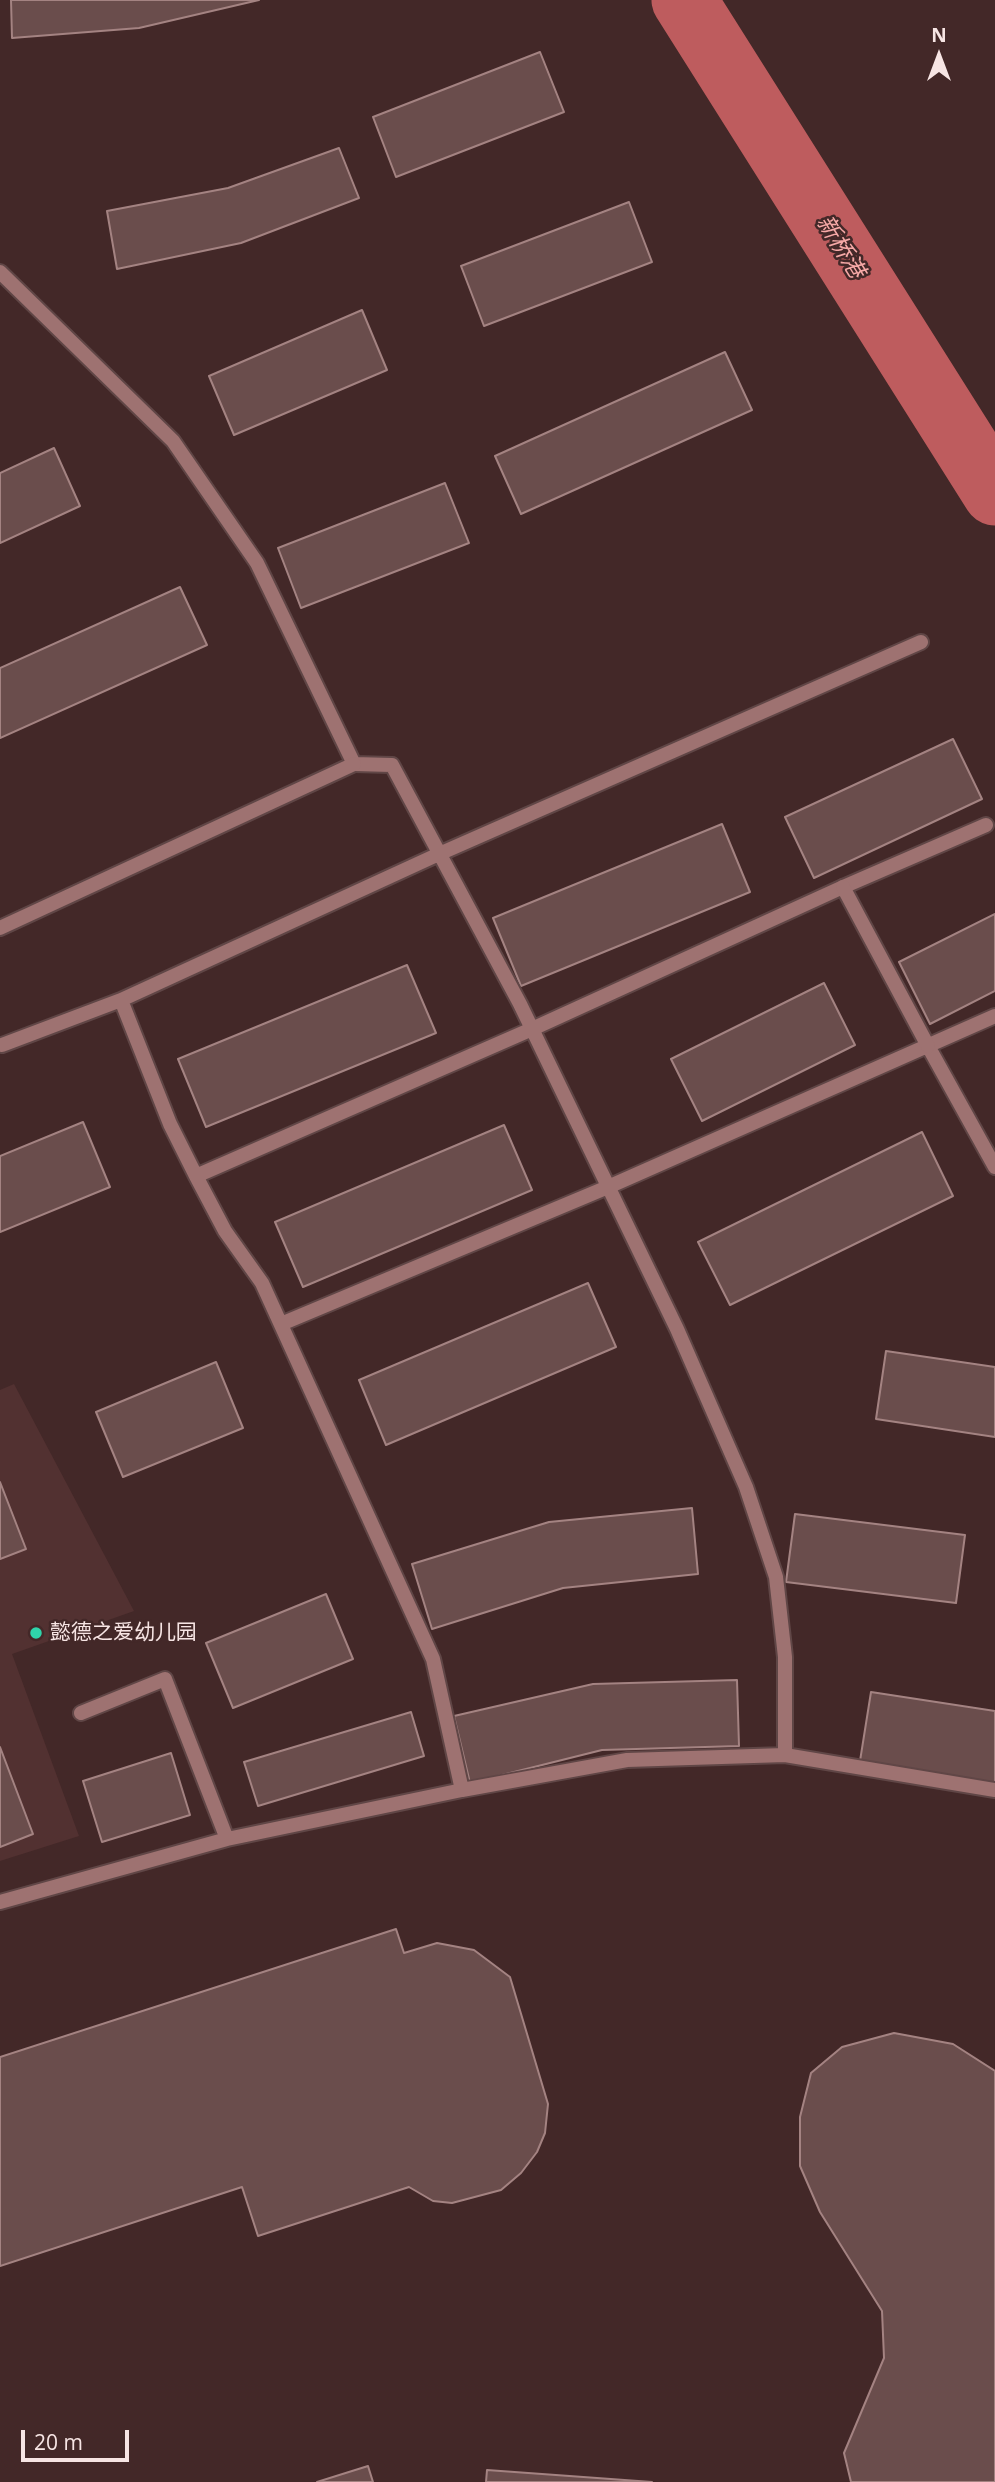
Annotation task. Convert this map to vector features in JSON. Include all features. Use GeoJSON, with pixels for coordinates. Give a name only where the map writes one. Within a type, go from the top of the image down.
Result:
{"type":"FeatureCollection","features":[{"type":"Feature","properties":{"kind":"street"},"geometry":{"type":"LineString","coordinates":[[0,272],[173,441],[257,563],[354,764]]}},
{"type":"Feature","properties":{"kind":"street"},"geometry":{"type":"LineString","coordinates":[[2,1045],[121,1000],[439,854],[921,642]]}},
{"type":"Feature","properties":{"kind":"street"},"geometry":{"type":"LineString","coordinates":[[0,928],[354,764],[392,765],[532,1029],[677,1329],[746,1487],[776,1577],[785,1657],[785,1755]]}},
{"type":"Feature","properties":{"kind":"street"},"geometry":{"type":"LineString","coordinates":[[196,1176],[986,825]]}},
{"type":"Feature","properties":{"kind":"street"},"geometry":{"type":"LineString","coordinates":[[843,887],[995,1167]]}},
{"type":"Feature","properties":{"kind":"street"},"geometry":{"type":"LineString","coordinates":[[121,1000],[170,1124],[225,1231],[262,1283],[433,1659],[462,1790]]}},
{"type":"Feature","properties":{"kind":"street"},"geometry":{"type":"LineString","coordinates":[[281,1325],[608,1186],[995,1016]]}},
{"type":"Feature","properties":{"kind":"street"},"geometry":{"type":"LineString","coordinates":[[81,1713],[165,1679],[227,1839]]}},
{"type":"Feature","properties":{"kind":"street"},"geometry":{"type":"LineString","coordinates":[[0,1902],[227,1839],[462,1790],[627,1760],[785,1755],[995,1790]]}},
{"type":"Feature","properties":{"kind":"shaded area","name":"懿德之爱幼儿园"},"geometry":{"type":"Polygon","coordinates":[[[14,1384],[134,1611],[12,1654],[79,1836],[0,1861],[0,1390],[14,1384]]]}},
{"type":"Feature","properties":{"kind":"building"},"geometry":{"type":"Polygon","coordinates":[[[11,0],[259,0],[139,28],[12,38],[11,0]]]}},
{"type":"Feature","properties":{"kind":"building"},"geometry":{"type":"Polygon","coordinates":[[[540,52],[564,112],[396,177],[373,117],[540,52]]]}},
{"type":"Feature","properties":{"kind":"building"},"geometry":{"type":"Polygon","coordinates":[[[339,148],[359,198],[241,243],[117,269],[107,211],[228,188],[339,148]]]}},
{"type":"Feature","properties":{"kind":"building"},"geometry":{"type":"Polygon","coordinates":[[[629,202],[652,262],[484,326],[461,266],[629,202]]]}},
{"type":"Feature","properties":{"kind":"building"},"geometry":{"type":"Polygon","coordinates":[[[362,310],[387,370],[234,435],[209,376],[362,310]]]}},
{"type":"Feature","properties":{"kind":"building"},"geometry":{"type":"Polygon","coordinates":[[[725,352],[752,410],[521,514],[495,456],[725,352]]]}},
{"type":"Feature","properties":{"kind":"building"},"geometry":{"type":"Polygon","coordinates":[[[54,448],[80,506],[0,543],[0,473],[54,448]]]}},
{"type":"Feature","properties":{"kind":"building"},"geometry":{"type":"Polygon","coordinates":[[[445,483],[469,543],[301,608],[278,548],[445,483]]]}},
{"type":"Feature","properties":{"kind":"building"},"geometry":{"type":"Polygon","coordinates":[[[180,587],[207,645],[0,738],[0,668],[180,587]]]}},
{"type":"Feature","properties":{"kind":"building"},"geometry":{"type":"Polygon","coordinates":[[[953,739],[982,799],[814,878],[785,817],[953,739]]]}},
{"type":"Feature","properties":{"kind":"building"},"geometry":{"type":"Polygon","coordinates":[[[722,824],[750,892],[521,986],[493,918],[722,824]]]}},
{"type":"Feature","properties":{"kind":"building"},"geometry":{"type":"Polygon","coordinates":[[[995,914],[995,991],[930,1024],[899,962],[995,914]]]}},
{"type":"Feature","properties":{"kind":"building"},"geometry":{"type":"Polygon","coordinates":[[[407,965],[436,1033],[206,1127],[178,1059],[407,965]]]}},
{"type":"Feature","properties":{"kind":"building"},"geometry":{"type":"Polygon","coordinates":[[[824,983],[855,1045],[702,1121],[671,1059],[824,983]]]}},
{"type":"Feature","properties":{"kind":"building"},"geometry":{"type":"Polygon","coordinates":[[[83,1122],[110,1187],[0,1232],[0,1156],[83,1122]]]}},
{"type":"Feature","properties":{"kind":"building"},"geometry":{"type":"Polygon","coordinates":[[[504,1125],[532,1190],[303,1287],[275,1222],[504,1125]]]}},
{"type":"Feature","properties":{"kind":"building"},"geometry":{"type":"Polygon","coordinates":[[[922,1132],[953,1196],[730,1305],[698,1242],[922,1132]]]}},
{"type":"Feature","properties":{"kind":"building"},"geometry":{"type":"Polygon","coordinates":[[[588,1283],[616,1347],[386,1445],[359,1380],[588,1283]]]}},
{"type":"Feature","properties":{"kind":"building"},"geometry":{"type":"Polygon","coordinates":[[[886,1351],[995,1367],[995,1437],[876,1419],[886,1351]]]}},
{"type":"Feature","properties":{"kind":"building"},"geometry":{"type":"Polygon","coordinates":[[[216,1362],[243,1428],[123,1477],[96,1412],[216,1362]]]}},
{"type":"Feature","properties":{"kind":"building"},"geometry":{"type":"Polygon","coordinates":[[[0,1482],[26,1549],[0,1559],[0,1482]]]}},
{"type":"Feature","properties":{"kind":"building"},"geometry":{"type":"Polygon","coordinates":[[[692,1508],[698,1574],[563,1588],[432,1629],[412,1564],[549,1522],[692,1508]]]}},
{"type":"Feature","properties":{"kind":"building"},"geometry":{"type":"Polygon","coordinates":[[[795,1514],[965,1535],[956,1603],[786,1582],[795,1514]]]}},
{"type":"Feature","properties":{"kind":"building"},"geometry":{"type":"Polygon","coordinates":[[[326,1594],[353,1659],[233,1708],[206,1643],[326,1594]]]}},
{"type":"Feature","properties":{"kind":"building"},"geometry":{"type":"Polygon","coordinates":[[[737,1680],[739,1746],[602,1750],[470,1783],[454,1716],[593,1684],[737,1680]]]}},
{"type":"Feature","properties":{"kind":"building"},"geometry":{"type":"Polygon","coordinates":[[[871,1692],[995,1711],[995,1783],[860,1761],[871,1692]]]}},
{"type":"Feature","properties":{"kind":"building"},"geometry":{"type":"Polygon","coordinates":[[[411,1712],[424,1756],[258,1806],[244,1762],[411,1712]]]}},
{"type":"Feature","properties":{"kind":"building"},"geometry":{"type":"Polygon","coordinates":[[[0,1747],[33,1834],[0,1847],[0,1747]]]}},
{"type":"Feature","properties":{"kind":"building"},"geometry":{"type":"Polygon","coordinates":[[[171,1753],[190,1815],[102,1842],[83,1781],[171,1753]]]}},
{"type":"Feature","properties":{"kind":"building"},"geometry":{"type":"Polygon","coordinates":[[[396,1929],[404,1953],[437,1943],[474,1950],[510,1977],[548,2104],[545,2133],[537,2152],[521,2173],[501,2190],[452,2203],[433,2201],[409,2187],[258,2236],[242,2187],[0,2266],[0,2057],[396,1929]]]}},
{"type":"Feature","properties":{"kind":"building"},"geometry":{"type":"Polygon","coordinates":[[[894,2033],[953,2044],[995,2071],[995,2482],[851,2482],[844,2453],[884,2358],[882,2311],[820,2212],[800,2166],[800,2117],[811,2073],[842,2047],[894,2033]]]}},
{"type":"Feature","properties":{"kind":"building"},"geometry":{"type":"Polygon","coordinates":[[[368,2466],[373,2482],[317,2482],[368,2466]]]}},
{"type":"Feature","properties":{"kind":"building"},"geometry":{"type":"Polygon","coordinates":[[[487,2470],[652,2482],[486,2482],[487,2470]]]}},
{"type":"Feature","properties":{"kind":"waterway","name":"新桥港"},"geometry":{"type":"LineString","coordinates":[[684,0],[995,493]]}},
{"type":"Feature","properties":{"kind":"place","name":"懿德之爱幼儿园"},"geometry":{"type":"Point","coordinates":[36,1633]}}]}
